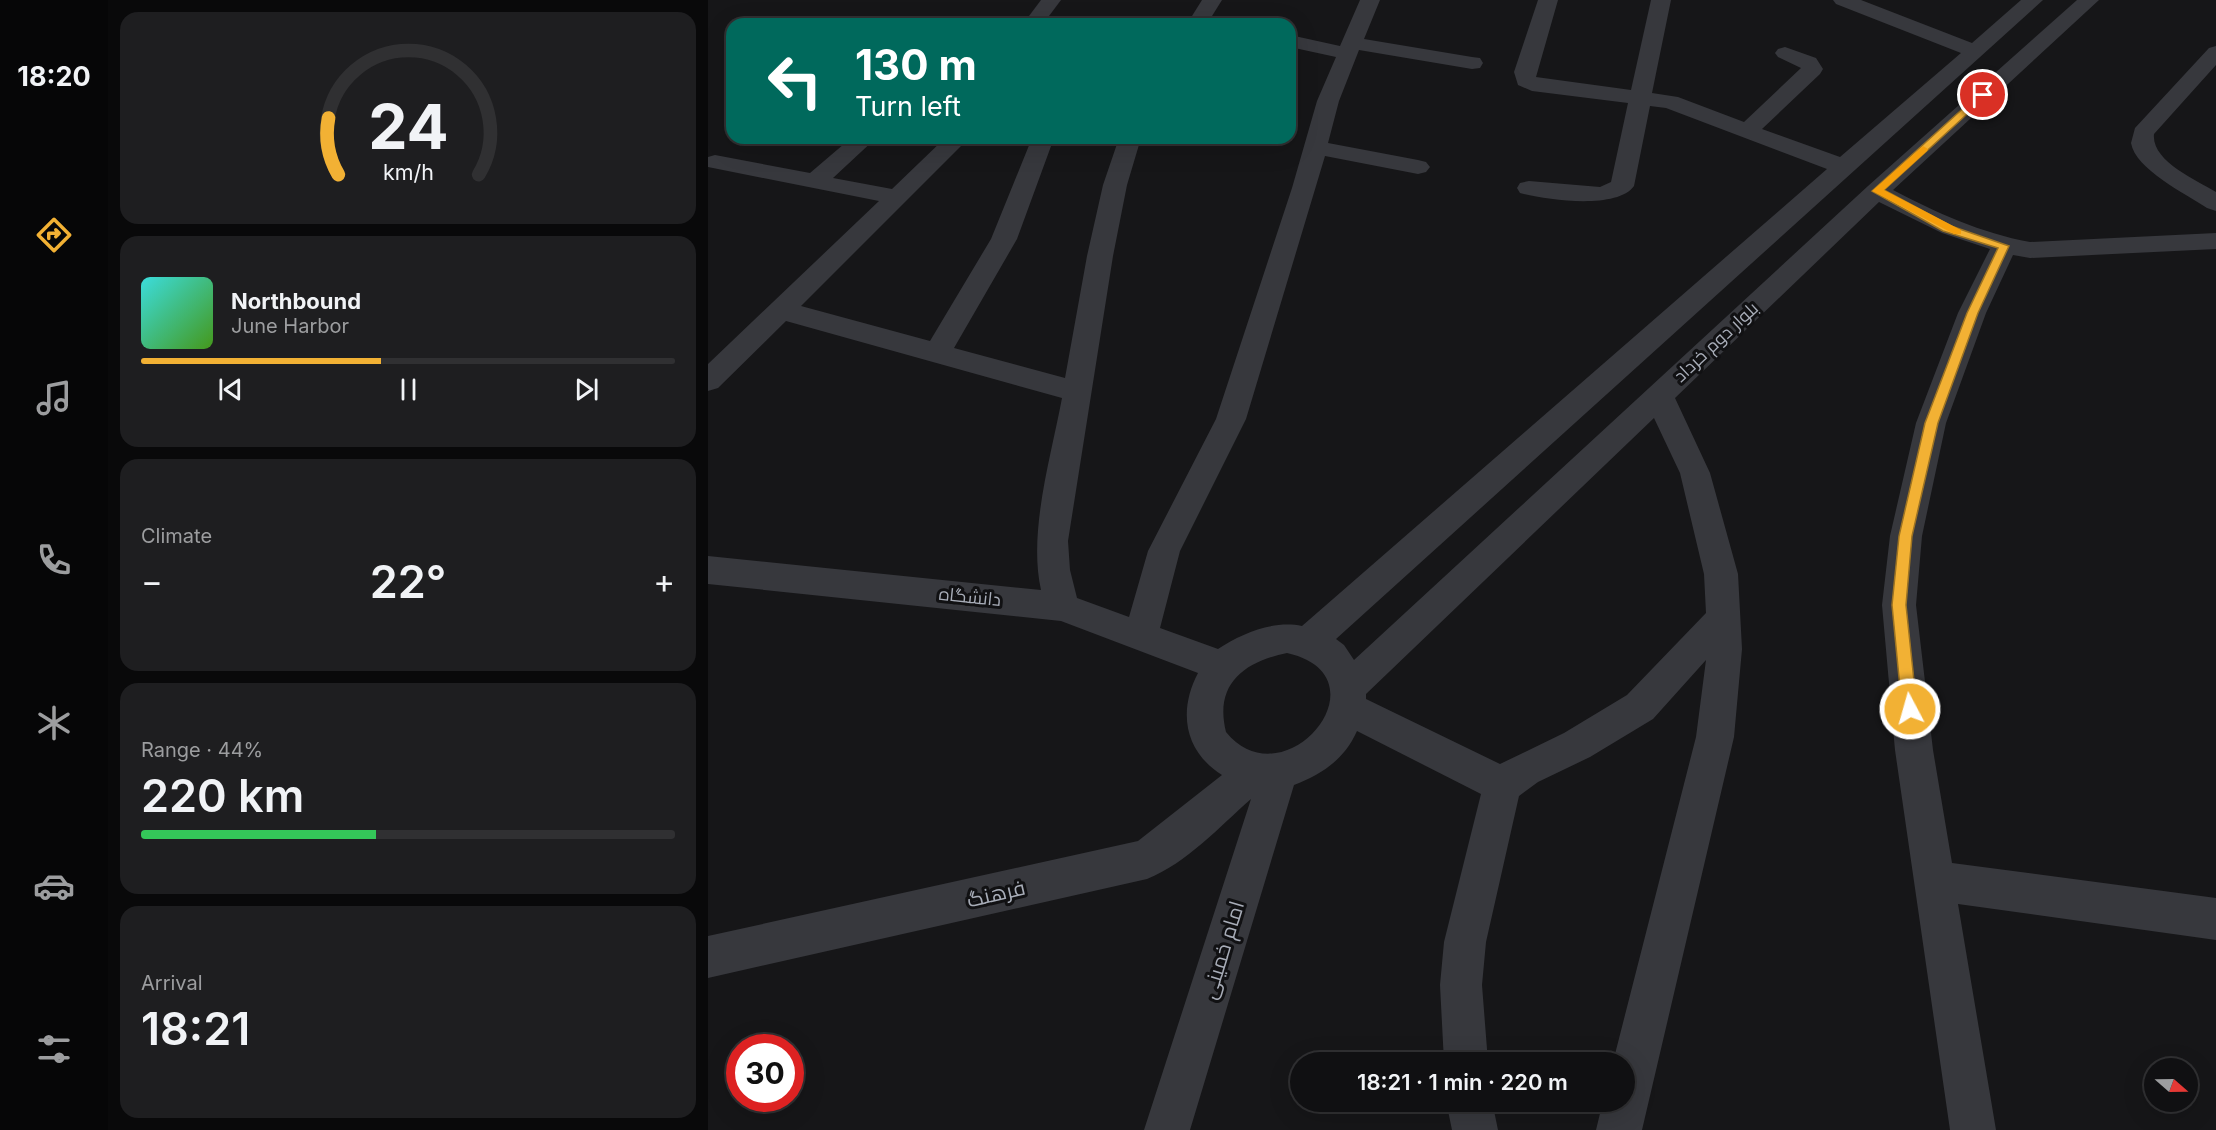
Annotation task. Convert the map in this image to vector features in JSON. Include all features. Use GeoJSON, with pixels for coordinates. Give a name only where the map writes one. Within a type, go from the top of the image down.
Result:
{"type":"FeatureCollection","features":[{"type":"Feature","properties":{"kind":"street"},"geometry":{"type":"LineString","coordinates":[[1038,18],[1051,0]]}},
{"type":"Feature","properties":{"kind":"street"},"geometry":{"type":"LineString","coordinates":[[1204,18],[1212,0]]}},
{"type":"Feature","properties":{"kind":"street"},"geometry":{"type":"LineString","coordinates":[[1141,636],[1164,551],[1232,419],[1328,101],[1370,0]]}},
{"type":"Feature","properties":{"kind":"street"},"geometry":{"type":"LineString","coordinates":[[1548,0],[1525,72],[1526,80],[1532,84],[1642,96],[1688,107],[1844,167]]}},
{"type":"Feature","properties":{"kind":"street"},"geometry":{"type":"LineString","coordinates":[[1529,188],[1600,194],[1610,193],[1622,186],[1661,0]]}},
{"type":"Feature","properties":{"kind":"street"},"geometry":{"type":"LineString","coordinates":[[1843,0],[1975,51]]}},
{"type":"Feature","properties":{"kind":"street"},"geometry":{"type":"LineString","coordinates":[[1308,642],[2033,0]]}},
{"type":"Feature","properties":{"kind":"street","name":"بلوار دوم خرداد"},"geometry":{"type":"LineString","coordinates":[[1348,698],[1659,396],[1877,191],[2089,0]]}},
{"type":"Feature","properties":{"kind":"street"},"geometry":{"type":"LineString","coordinates":[[1296,42],[1472,63]]}},
{"type":"Feature","properties":{"kind":"street"},"geometry":{"type":"LineString","coordinates":[[1748,130],[1812,69],[1809,62],[1785,52]]}},
{"type":"Feature","properties":{"kind":"street"},"geometry":{"type":"LineString","coordinates":[[2216,52],[2143,133],[2141,141],[2144,150],[2155,160],[2216,203]]}},
{"type":"Feature","properties":{"kind":"street"},"geometry":{"type":"LineString","coordinates":[[815,181],[858,144]]}},
{"type":"Feature","properties":{"kind":"street"},"geometry":{"type":"LineString","coordinates":[[708,381],[952,144]]}},
{"type":"Feature","properties":{"kind":"street"},"geometry":{"type":"LineString","coordinates":[[937,353],[1004,239],[1041,144]]}},
{"type":"Feature","properties":{"kind":"street"},"geometry":{"type":"LineString","coordinates":[[1062,607],[1053,570],[1052,541],[1108,215],[1128,144]]}},
{"type":"Feature","properties":{"kind":"street"},"geometry":{"type":"LineString","coordinates":[[1315,147],[1418,167]]}},
{"type":"Feature","properties":{"kind":"street"},"geometry":{"type":"LineString","coordinates":[[719,170],[815,181],[896,197]]}},
{"type":"Feature","properties":{"kind":"street"},"geometry":{"type":"LineString","coordinates":[[1877,191],[1947,228],[2004,246],[2030,250],[2216,241]]}},
{"type":"Feature","properties":{"kind":"street"},"geometry":{"type":"LineString","coordinates":[[1973,1130],[1914,750],[1899,605],[1906,536],[1932,423],[1972,313],[2004,246]]}},
{"type":"Feature","properties":{"kind":"street"},"geometry":{"type":"LineString","coordinates":[[780,310],[1078,392]]}},
{"type":"Feature","properties":{"kind":"street"},"geometry":{"type":"LineString","coordinates":[[1619,1130],[1715,737],[1725,649],[1721,574],[1695,473],[1659,396]]}},
{"type":"Feature","properties":{"kind":"street","name":"دانشگاه"},"geometry":{"type":"LineString","coordinates":[[708,570],[1062,607],[1222,666]]}},
{"type":"Feature","properties":{"kind":"street"},"geometry":{"type":"LineString","coordinates":[[1465,1052],[1461,985],[1465,942],[1502,785],[1525,769],[1577,745],[1640,707],[1723,618]]}},
{"type":"Feature","properties":{"kind":"street"},"geometry":{"type":"LineString","coordinates":[[1287,638],[1308,642],[1328,652],[1340,668],[1348,698],[1340,730],[1326,749],[1304,763],[1267,770],[1233,762],[1214,747],[1206,728],[1204,706],[1210,685],[1222,666],[1240,651],[1263,642],[1287,638]]}},
{"type":"Feature","properties":{"kind":"street"},"geometry":{"type":"LineString","coordinates":[[1348,698],[1502,785]]}},
{"type":"Feature","properties":{"kind":"street","name":"فرهنگ"},"geometry":{"type":"LineString","coordinates":[[708,957],[1147,859],[1267,770]]}},
{"type":"Feature","properties":{"kind":"street","name":"امام خمینی"},"geometry":{"type":"LineString","coordinates":[[1167,1130],[1267,770]]}},
{"type":"Feature","properties":{"kind":"street"},"geometry":{"type":"LineString","coordinates":[[1936,881],[2216,920]]}},
{"type":"Feature","properties":{"kind":"street"},"geometry":{"type":"LineString","coordinates":[[1471,1112],[1475,1130]]}},
{"type":"Feature","properties":{"kind":"slow traffic"},"geometry":{"type":"LineString","coordinates":[[1923,149],[1877,191],[1958,232]]}},
{"type":"Feature","properties":{"kind":"route"},"geometry":{"type":"LineString","coordinates":[[1910,709],[1899,605],[1906,536],[1932,423],[1972,313],[2004,246],[1947,228],[1877,191],[1983,95]]}}]}
